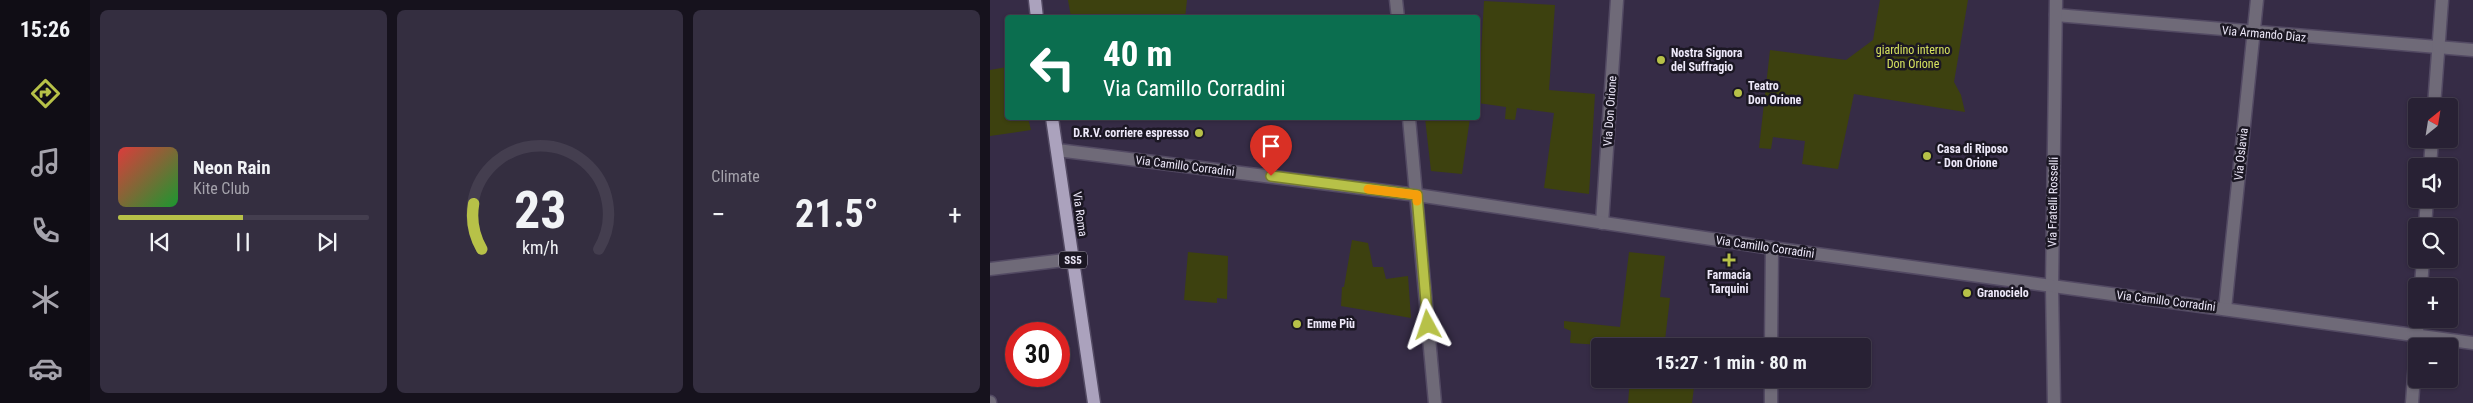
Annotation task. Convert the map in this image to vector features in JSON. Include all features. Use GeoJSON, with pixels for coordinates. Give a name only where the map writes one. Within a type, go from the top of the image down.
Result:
{"type":"FeatureCollection","features":[{"type":"Feature","properties":{"kind":"main road"},"geometry":{"type":"LineString","coordinates":[[1035,0],[1037,15]]}},
{"type":"Feature","properties":{"kind":"main road","name":"Via Roma"},"geometry":{"type":"LineString","coordinates":[[1052,120],[1094,403]]}},
{"type":"Feature","properties":{"kind":"street"},"geometry":{"type":"LineString","coordinates":[[1396,0],[1398,15]]}},
{"type":"Feature","properties":{"kind":"street","name":"Via Don Orione"},"geometry":{"type":"LineString","coordinates":[[1602,223],[1617,0]]}},
{"type":"Feature","properties":{"kind":"street","name":"Via Fratelli Rosselli"},"geometry":{"type":"LineString","coordinates":[[2054,403],[2052,287],[2056,0]]}},
{"type":"Feature","properties":{"kind":"street","name":"Via Oslavia"},"geometry":{"type":"LineString","coordinates":[[2225,309],[2257,0]]}},
{"type":"Feature","properties":{"kind":"street"},"geometry":{"type":"LineString","coordinates":[[2435,98],[2442,0]]}},
{"type":"Feature","properties":{"kind":"street","name":"Via Armando Diaz"},"geometry":{"type":"LineString","coordinates":[[2056,15],[2473,50]]}},
{"type":"Feature","properties":{"kind":"street"},"geometry":{"type":"LineString","coordinates":[[1409,120],[1435,403]]}},
{"type":"Feature","properties":{"kind":"street","name":"Via Camillo Corradini"},"geometry":{"type":"LineString","coordinates":[[1057,150],[1417,195],[1772,248],[2225,309],[2408,342]]}},
{"type":"Feature","properties":{"kind":"street"},"geometry":{"type":"LineString","coordinates":[[1771,338],[1772,248]]}},
{"type":"Feature","properties":{"kind":"street"},"geometry":{"type":"LineString","coordinates":[[990,268],[1073,259]]}},
{"type":"Feature","properties":{"kind":"street","name":"Via Camillo Corradini"},"geometry":{"type":"LineString","coordinates":[[2458,343],[2473,343]]}},
{"type":"Feature","properties":{"kind":"street"},"geometry":{"type":"LineString","coordinates":[[1771,388],[1771,403]]}},
{"type":"Feature","properties":{"kind":"street"},"geometry":{"type":"LineString","coordinates":[[2412,403],[2413,388]]}},
{"type":"Feature","properties":{"kind":"green space"},"geometry":{"type":"Polygon","coordinates":[[[1068,0],[1187,0],[1185,15],[1071,15],[1068,0]]]}},
{"type":"Feature","properties":{"kind":"green space","name":"giardino interno Don Orione"},"geometry":{"type":"Polygon","coordinates":[[[1880,0],[1968,0],[1954,82],[1961,95],[1965,112],[1854,94],[1838,169],[1802,164],[1805,141],[1773,137],[1771,149],[1759,148],[1770,50],[1846,60],[1873,40],[1880,0]]]}},
{"type":"Feature","properties":{"kind":"green space"},"geometry":{"type":"Polygon","coordinates":[[[1484,1],[1555,5],[1549,90],[1595,94],[1589,194],[1544,188],[1554,113],[1517,108],[1515,120],[1505,119],[1506,107],[1480,103],[1484,1]]]}},
{"type":"Feature","properties":{"kind":"green space"},"geometry":{"type":"Polygon","coordinates":[[[1005,67],[1005,120],[1028,120],[1031,130],[990,136],[990,70],[1005,67]]]}},
{"type":"Feature","properties":{"kind":"green space"},"geometry":{"type":"Polygon","coordinates":[[[1425,120],[1470,120],[1462,174],[1431,171],[1425,120]]]}},
{"type":"Feature","properties":{"kind":"green space"},"geometry":{"type":"Polygon","coordinates":[[[1352,240],[1368,243],[1373,267],[1383,267],[1386,279],[1408,276],[1411,318],[1341,306],[1342,287],[1344,287],[1352,240]]]}},
{"type":"Feature","properties":{"kind":"green space"},"geometry":{"type":"Polygon","coordinates":[[[1188,252],[1228,256],[1227,299],[1217,298],[1217,303],[1184,300],[1188,252]]]}},
{"type":"Feature","properties":{"kind":"green space"},"geometry":{"type":"Polygon","coordinates":[[[1629,252],[1665,256],[1660,297],[1670,298],[1665,338],[1591,338],[1591,344],[1570,343],[1571,331],[1564,328],[1564,321],[1620,327],[1629,252]]]}},
{"type":"Feature","properties":{"kind":"green space"},"geometry":{"type":"Polygon","coordinates":[[[1629,388],[1694,388],[1692,403],[1628,403],[1629,388]]]}},
{"type":"Feature","properties":{"kind":"slow traffic"},"geometry":{"type":"LineString","coordinates":[[1368,189],[1417,195],[1417,201]]}},
{"type":"Feature","properties":{"kind":"place","name":"Nostra Signora del Suffragio"},"geometry":{"type":"Point","coordinates":[1661,60]}},
{"type":"Feature","properties":{"kind":"place","name":"Teatro Don Orione"},"geometry":{"type":"Point","coordinates":[1738,93]}},
{"type":"Feature","properties":{"kind":"place","name":"D.R.V. corriere espresso"},"geometry":{"type":"Point","coordinates":[1199,133]}},
{"type":"Feature","properties":{"kind":"place","name":"Casa di Riposo - Don Orione"},"geometry":{"type":"Point","coordinates":[1927,156]}},
{"type":"Feature","properties":{"kind":"place","name":"Farmacia Tarquini"},"geometry":{"type":"Point","coordinates":[1729,260]}},
{"type":"Feature","properties":{"kind":"place","name":"Granocielo"},"geometry":{"type":"Point","coordinates":[1967,293]}},
{"type":"Feature","properties":{"kind":"place","name":"Emme Più"},"geometry":{"type":"Point","coordinates":[1297,324]}},
{"type":"Feature","properties":{"kind":"route"},"geometry":{"type":"LineString","coordinates":[[1271,176],[1417,195],[1428,325]]}}]}
